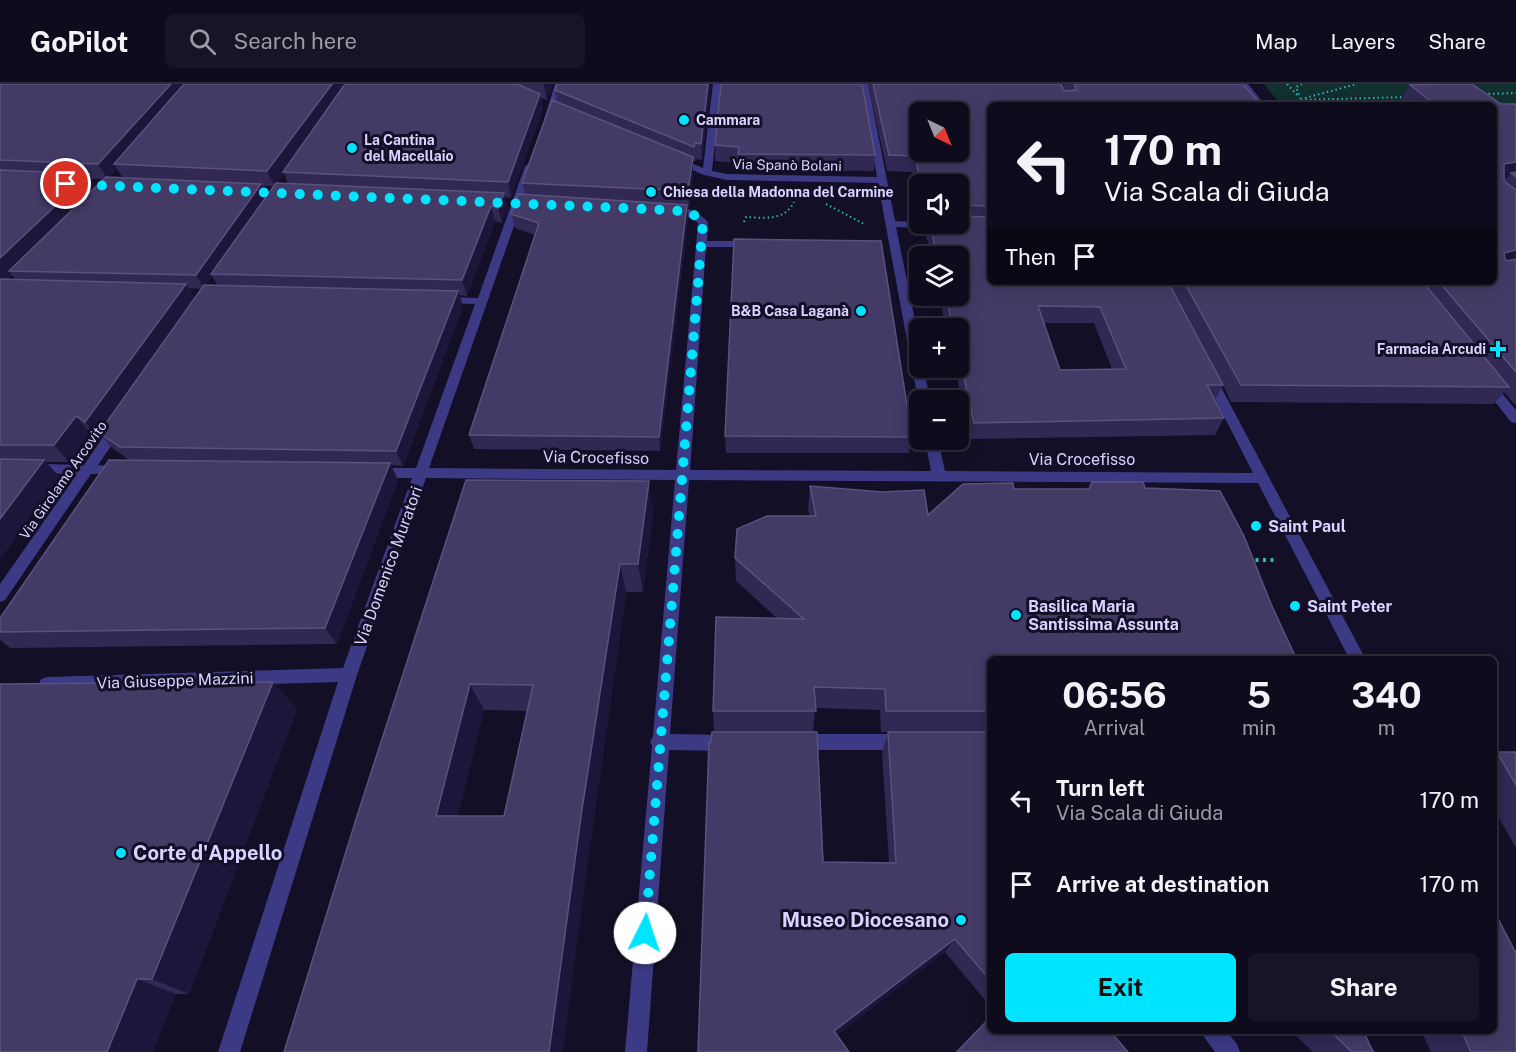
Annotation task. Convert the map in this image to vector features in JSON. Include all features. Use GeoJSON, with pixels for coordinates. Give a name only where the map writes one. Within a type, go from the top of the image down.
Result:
{"type":"FeatureCollection","features":[{"type":"Feature","properties":{"kind":"street"},"geometry":{"type":"LineString","coordinates":[[543,129],[559,84]]}},
{"type":"Feature","properties":{"kind":"street"},"geometry":{"type":"LineString","coordinates":[[707,173],[717,84]]}},
{"type":"Feature","properties":{"kind":"street"},"geometry":{"type":"LineString","coordinates":[[864,84],[922,390]]}},
{"type":"Feature","properties":{"kind":"street"},"geometry":{"type":"LineString","coordinates":[[1244,84],[1259,102]]}},
{"type":"Feature","properties":{"kind":"street","name":"Via Domenico Muratori"},"geometry":{"type":"LineString","coordinates":[[229,1052],[349,675],[535,151]]}},
{"type":"Feature","properties":{"kind":"street","name":"Via Spanò Bolani"},"geometry":{"type":"LineString","coordinates":[[665,156],[707,173],[727,177],[881,180]]}},
{"type":"Feature","properties":{"kind":"street"},"geometry":{"type":"LineString","coordinates":[[636,1052],[659,742],[703,222],[690,212],[657,210]]}},
{"type":"Feature","properties":{"kind":"street"},"geometry":{"type":"LineString","coordinates":[[890,224],[909,225]]}},
{"type":"Feature","properties":{"kind":"street"},"geometry":{"type":"LineString","coordinates":[[701,244],[764,244]]}},
{"type":"Feature","properties":{"kind":"street"},"geometry":{"type":"LineString","coordinates":[[868,245],[894,245]]}},
{"type":"Feature","properties":{"kind":"street"},"geometry":{"type":"LineString","coordinates":[[435,300],[482,301]]}},
{"type":"Feature","properties":{"kind":"street"},"geometry":{"type":"LineString","coordinates":[[1202,361],[1357,656]]}},
{"type":"Feature","properties":{"kind":"street"},"geometry":{"type":"LineString","coordinates":[[1478,373],[1516,419]]}},
{"type":"Feature","properties":{"kind":"street"},"geometry":{"type":"LineString","coordinates":[[1500,399],[1516,398]]}},
{"type":"Feature","properties":{"kind":"street","name":"Via Girolamo Arcovito"},"geometry":{"type":"LineString","coordinates":[[0,596],[122,420]]}},
{"type":"Feature","properties":{"kind":"street"},"geometry":{"type":"LineString","coordinates":[[934,450],[939,477]]}},
{"type":"Feature","properties":{"kind":"street"},"geometry":{"type":"LineString","coordinates":[[0,468],[135,470]]}},
{"type":"Feature","properties":{"kind":"street","name":"Via Crocefisso"},"geometry":{"type":"LineString","coordinates":[[361,473],[1263,478]]}},
{"type":"Feature","properties":{"kind":"street","name":"Via Giuseppe Mazzini"},"geometry":{"type":"LineString","coordinates":[[35,685],[349,675]]}},
{"type":"Feature","properties":{"kind":"street"},"geometry":{"type":"LineString","coordinates":[[659,742],[750,742]]}},
{"type":"Feature","properties":{"kind":"street"},"geometry":{"type":"LineString","coordinates":[[774,742],[918,742]]}},
{"type":"Feature","properties":{"kind":"street"},"geometry":{"type":"LineString","coordinates":[[1212,1034],[1228,1052]]}},
{"type":"Feature","properties":{"kind":"path"},"geometry":{"type":"LineString","coordinates":[[1287,84],[1301,100]]}},
{"type":"Feature","properties":{"kind":"path"},"geometry":{"type":"LineString","coordinates":[[1301,100],[1296,87],[1302,84]]}},
{"type":"Feature","properties":{"kind":"path"},"geometry":{"type":"LineString","coordinates":[[1301,100],[1318,93],[1357,84]]}},
{"type":"Feature","properties":{"kind":"path"},"geometry":{"type":"LineString","coordinates":[[1480,94],[1516,93]]}},
{"type":"Feature","properties":{"kind":"path"},"geometry":{"type":"LineString","coordinates":[[1301,100],[1409,97]]}},
{"type":"Feature","properties":{"kind":"path"},"geometry":{"type":"LineString","coordinates":[[741,244],[746,217],[765,218],[785,214],[794,205],[794,200]]}},
{"type":"Feature","properties":{"kind":"path"},"geometry":{"type":"LineString","coordinates":[[818,200],[866,225],[868,245]]}},
{"type":"Feature","properties":{"kind":"path"},"geometry":{"type":"LineString","coordinates":[[1238,560],[1306,560]]}},
{"type":"Feature","properties":{"kind":"green space"},"geometry":{"type":"Polygon","coordinates":[[[1264,84],[1516,84],[1516,104],[1497,104],[1497,102],[1279,102],[1264,84]]]}},
{"type":"Feature","properties":{"kind":"building"},"geometry":{"type":"Polygon","coordinates":[[[0,84],[171,84],[98,164],[0,160],[0,84]]]}},
{"type":"Feature","properties":{"kind":"building"},"geometry":{"type":"Polygon","coordinates":[[[184,84],[332,84],[267,171],[114,164],[184,84]]]}},
{"type":"Feature","properties":{"kind":"building"},"geometry":{"type":"Polygon","coordinates":[[[345,84],[517,84],[540,94],[508,182],[283,172],[345,84]]]}},
{"type":"Feature","properties":{"kind":"building"},"geometry":{"type":"Polygon","coordinates":[[[557,84],[708,84],[701,144],[695,143],[694,147],[555,90],[557,84]]]}},
{"type":"Feature","properties":{"kind":"building"},"geometry":{"type":"Polygon","coordinates":[[[721,84],[862,84],[875,155],[738,154],[739,147],[715,145],[721,84]]]}},
{"type":"Feature","properties":{"kind":"building"},"geometry":{"type":"Polygon","coordinates":[[[873,84],[1061,84],[1065,91],[1077,90],[1074,84],[1243,84],[1258,102],[987,102],[987,206],[969,205],[969,174],[919,174],[916,162],[969,162],[969,102],[909,102],[909,156],[889,155],[873,84]]]}},
{"type":"Feature","properties":{"kind":"building"},"geometry":{"type":"Polygon","coordinates":[[[1472,84],[1501,104],[1516,104],[1516,162],[1504,164],[1504,181],[1516,190],[1516,250],[1504,253],[1507,261],[1516,259],[1516,372],[1442,285],[1497,285],[1497,102],[1432,102],[1410,85],[1472,84]]]}},
{"type":"Feature","properties":{"kind":"building"},"geometry":{"type":"Polygon","coordinates":[[[552,100],[693,157],[688,191],[522,183],[552,100]]]}},
{"type":"Feature","properties":{"kind":"building"},"geometry":{"type":"Polygon","coordinates":[[[0,170],[89,174],[0,258],[0,170]]]}},
{"type":"Feature","properties":{"kind":"building"},"geometry":{"type":"Polygon","coordinates":[[[106,177],[261,184],[196,275],[9,271],[106,177]]]}},
{"type":"Feature","properties":{"kind":"building"},"geometry":{"type":"Polygon","coordinates":[[[276,183],[504,193],[498,208],[491,206],[462,280],[211,274],[276,183]]]}},
{"type":"Feature","properties":{"kind":"building"},"geometry":{"type":"Polygon","coordinates":[[[518,194],[687,205],[659,437],[469,435],[539,223],[511,214],[518,194]]]}},
{"type":"Feature","properties":{"kind":"building"},"geometry":{"type":"Polygon","coordinates":[[[969,216],[987,217],[987,285],[1170,285],[1223,385],[1207,385],[1224,418],[974,423],[969,390],[967,390],[964,378],[969,378],[969,318],[951,318],[948,306],[969,306],[969,246],[935,246],[932,234],[969,234],[969,216]],[[1038,306],[1060,370],[1126,369],[1100,307],[1038,306]]]}},
{"type":"Feature","properties":{"kind":"building"},"geometry":{"type":"Polygon","coordinates":[[[734,239],[881,241],[909,418],[909,437],[725,436],[734,239]]]}},
{"type":"Feature","properties":{"kind":"building"},"geometry":{"type":"Polygon","coordinates":[[[0,279],[186,284],[85,422],[76,416],[54,445],[0,445],[0,279]]]}},
{"type":"Feature","properties":{"kind":"building"},"geometry":{"type":"Polygon","coordinates":[[[204,285],[458,291],[396,451],[120,447],[99,433],[204,285]]]}},
{"type":"Feature","properties":{"kind":"building"},"geometry":{"type":"Polygon","coordinates":[[[1186,285],[1425,285],[1509,387],[1241,385],[1186,285]]]}},
{"type":"Feature","properties":{"kind":"building"},"geometry":{"type":"Polygon","coordinates":[[[0,459],[44,460],[0,519],[0,459]]]}},
{"type":"Feature","properties":{"kind":"building"},"geometry":{"type":"Polygon","coordinates":[[[109,460],[390,463],[325,628],[0,632],[0,618],[109,460]]]}},
{"type":"Feature","properties":{"kind":"building"},"geometry":{"type":"Polygon","coordinates":[[[466,480],[649,481],[638,564],[620,564],[581,816],[549,1052],[284,1052],[357,816],[466,480]],[[470,684],[436,816],[504,816],[533,685],[470,684]]]}},
{"type":"Feature","properties":{"kind":"building","name":"Basilica Maria Santissima Assunta"},"geometry":{"type":"Polygon","coordinates":[[[1092,482],[1143,482],[1145,488],[1220,491],[1244,536],[1295,656],[987,656],[987,711],[886,711],[885,689],[814,687],[816,711],[713,711],[716,617],[804,619],[735,558],[737,529],[767,516],[816,516],[810,486],[882,492],[924,490],[928,515],[963,484],[1013,483],[1014,489],[1089,489],[1092,482]]]}},
{"type":"Feature","properties":{"kind":"building","name":"Corte d'Appello"},"geometry":{"type":"Polygon","coordinates":[[[273,682],[152,979],[137,979],[107,1052],[0,1052],[0,684],[273,682]]]}},
{"type":"Feature","properties":{"kind":"building"},"geometry":{"type":"Polygon","coordinates":[[[712,732],[817,732],[823,862],[896,863],[888,732],[987,732],[987,976],[955,939],[834,1031],[849,1052],[698,1052],[709,742],[711,742],[712,732]]]}},
{"type":"Feature","properties":{"kind":"building"},"geometry":{"type":"Polygon","coordinates":[[[1497,752],[1516,752],[1516,785],[1497,752]]]}},
{"type":"Feature","properties":{"kind":"building"},"geometry":{"type":"Polygon","coordinates":[[[1497,917],[1516,953],[1516,1052],[1471,1052],[1463,1034],[1497,1034],[1497,917]]]}},
{"type":"Feature","properties":{"kind":"building"},"geometry":{"type":"Polygon","coordinates":[[[987,1021],[987,1034],[1112,1034],[1128,1052],[957,1052],[987,1021]]]}},
{"type":"Feature","properties":{"kind":"building"},"geometry":{"type":"Polygon","coordinates":[[[1333,1034],[1365,1034],[1373,1052],[1352,1052],[1333,1034]]]}},
{"type":"Feature","properties":{"kind":"place","name":"Cammara"},"geometry":{"type":"Point","coordinates":[684,120]}},
{"type":"Feature","properties":{"kind":"place","name":"La Cantina del Macellaio"},"geometry":{"type":"Point","coordinates":[352,148]}},
{"type":"Feature","properties":{"kind":"place","name":"Chiesa della Madonna del Carmine"},"geometry":{"type":"Point","coordinates":[651,192]}},
{"type":"Feature","properties":{"kind":"place","name":"B&B Casa Laganà"},"geometry":{"type":"Point","coordinates":[861,311]}},
{"type":"Feature","properties":{"kind":"place","name":"Farmacia Arcudi"},"geometry":{"type":"Point","coordinates":[1498,349]}},
{"type":"Feature","properties":{"kind":"place","name":"Saint Paul"},"geometry":{"type":"Point","coordinates":[1256,526]}},
{"type":"Feature","properties":{"kind":"place","name":"Saint Peter"},"geometry":{"type":"Point","coordinates":[1295,606]}},
{"type":"Feature","properties":{"kind":"place","name":"Basilica Maria Santissima Assunta"},"geometry":{"type":"Point","coordinates":[1016,615]}},
{"type":"Feature","properties":{"kind":"place","name":"Corte d'Appello"},"geometry":{"type":"Point","coordinates":[121,853]}},
{"type":"Feature","properties":{"kind":"place","name":"Museo Diocesano"},"geometry":{"type":"Point","coordinates":[961,920]}},
{"type":"Feature","properties":{"kind":"route"},"geometry":{"type":"LineString","coordinates":[[66,184],[668,210],[690,212],[703,222],[645,933]]}}]}
